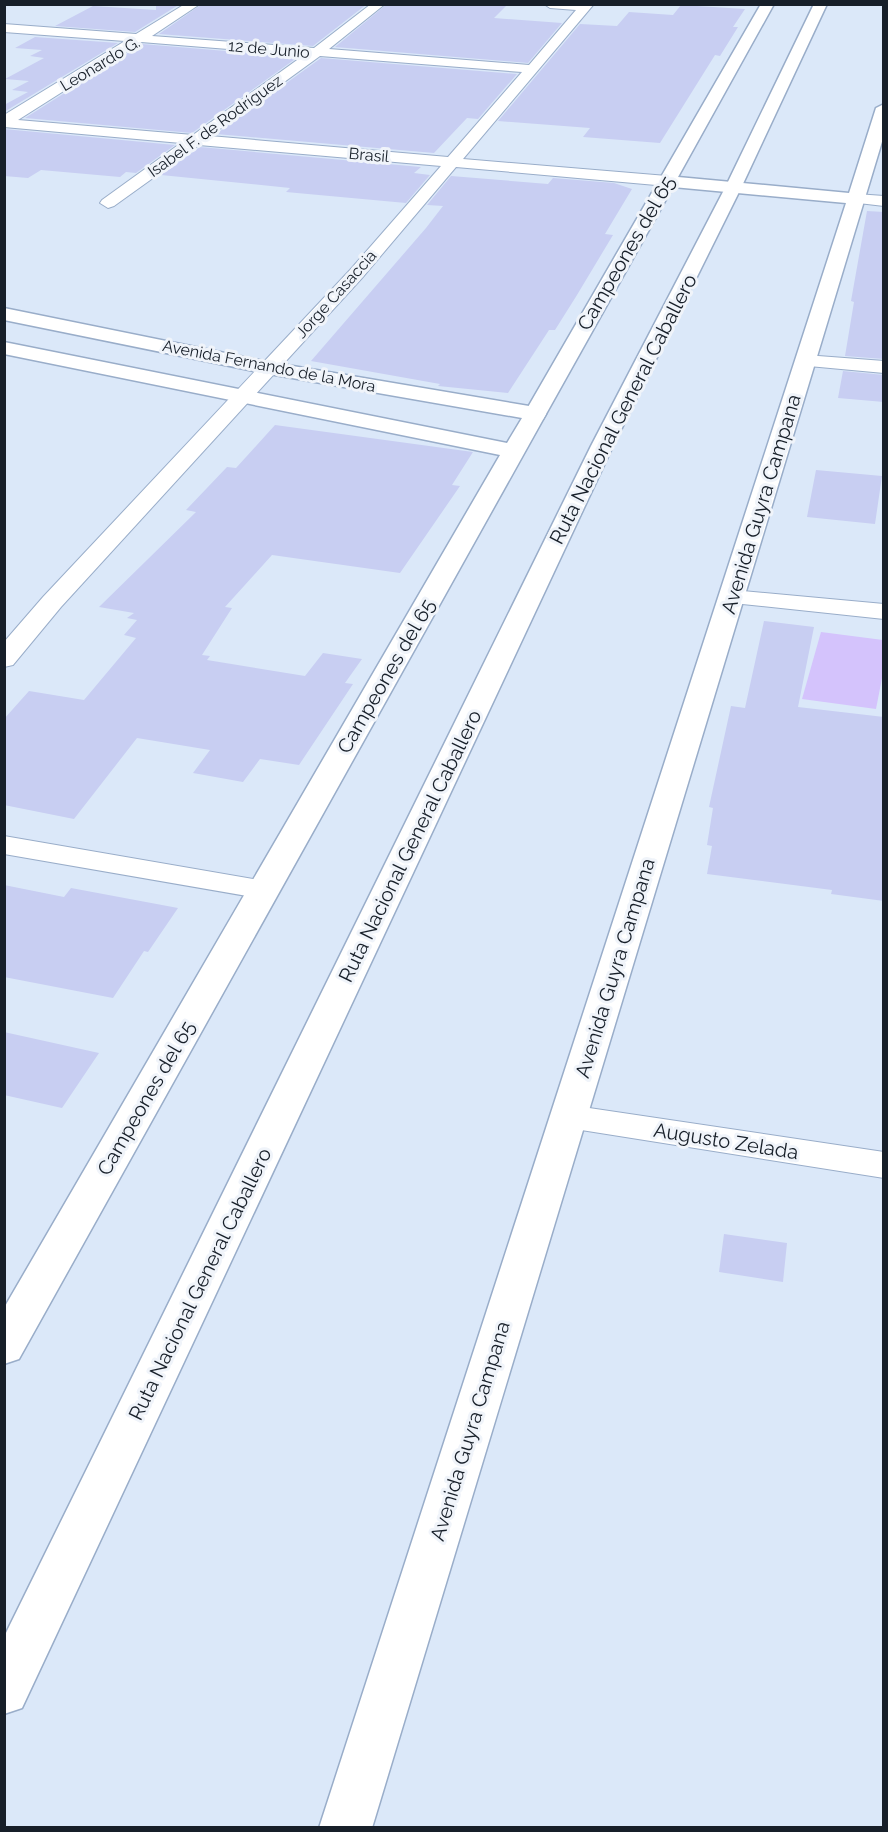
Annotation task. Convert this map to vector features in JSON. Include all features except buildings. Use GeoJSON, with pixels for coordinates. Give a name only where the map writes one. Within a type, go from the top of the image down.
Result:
{"type":"FeatureCollection","features":[{"type":"Feature","properties":{"kind":"main road","name":"Campeones del 65"},"geometry":{"type":"LineString","coordinates":[[4,1347],[768,4]]}},
{"type":"Feature","properties":{"kind":"main road","name":"Ruta Nacional General Caballero"},"geometry":{"type":"LineString","coordinates":[[4,1691],[602,446],[734,188],[821,4]]}},
{"type":"Feature","properties":{"kind":"main road","name":"Avenida Guyra Campana"},"geometry":{"type":"LineString","coordinates":[[345,1827],[805,361],[870,200],[884,108]]}},
{"type":"Feature","properties":{"kind":"main road","name":"Brasil"},"geometry":{"type":"LineString","coordinates":[[667,181],[870,200]]}},
{"type":"Feature","properties":{"kind":"main road","name":"Avenida Fernando de la Mora"},"geometry":{"type":"LineString","coordinates":[[4,314],[269,368],[535,414]]}},
{"type":"Feature","properties":{"kind":"main road","name":"Avenida Fernando de la Mora"},"geometry":{"type":"LineString","coordinates":[[4,348],[513,452]]}},
{"type":"Feature","properties":{"kind":"street","name":"Leonardo G."},"geometry":{"type":"LineString","coordinates":[[4,123],[142,39],[194,4]]}},
{"type":"Feature","properties":{"kind":"street","name":"Isabel F. de Rodríguez"},"geometry":{"type":"LineString","coordinates":[[108,203],[316,53],[378,4]]}},
{"type":"Feature","properties":{"kind":"street"},"geometry":{"type":"LineString","coordinates":[[550,4],[587,6]]}},
{"type":"Feature","properties":{"kind":"street","name":"Jorge Casaccia"},"geometry":{"type":"LineString","coordinates":[[4,659],[52,602],[356,274],[450,162],[587,6]]}},
{"type":"Feature","properties":{"kind":"street","name":"12 de Junio"},"geometry":{"type":"LineString","coordinates":[[4,28],[533,69]]}},
{"type":"Feature","properties":{"kind":"street","name":"Brasil"},"geometry":{"type":"LineString","coordinates":[[4,123],[667,181]]}},
{"type":"Feature","properties":{"kind":"street"},"geometry":{"type":"LineString","coordinates":[[805,361],[884,367]]}},
{"type":"Feature","properties":{"kind":"street"},"geometry":{"type":"LineString","coordinates":[[732,597],[884,612]]}},
{"type":"Feature","properties":{"kind":"street"},"geometry":{"type":"LineString","coordinates":[[4,845],[264,890]]}},
{"type":"Feature","properties":{"kind":"street","name":"Augusto Zelada"},"geometry":{"type":"LineString","coordinates":[[569,1117],[884,1165]]}},
{"type":"Feature","properties":{"kind":"shaded area"},"geometry":{"type":"Polygon","coordinates":[[[821,632],[883,640],[883,673],[876,709],[802,699],[821,632]]]}}]}
